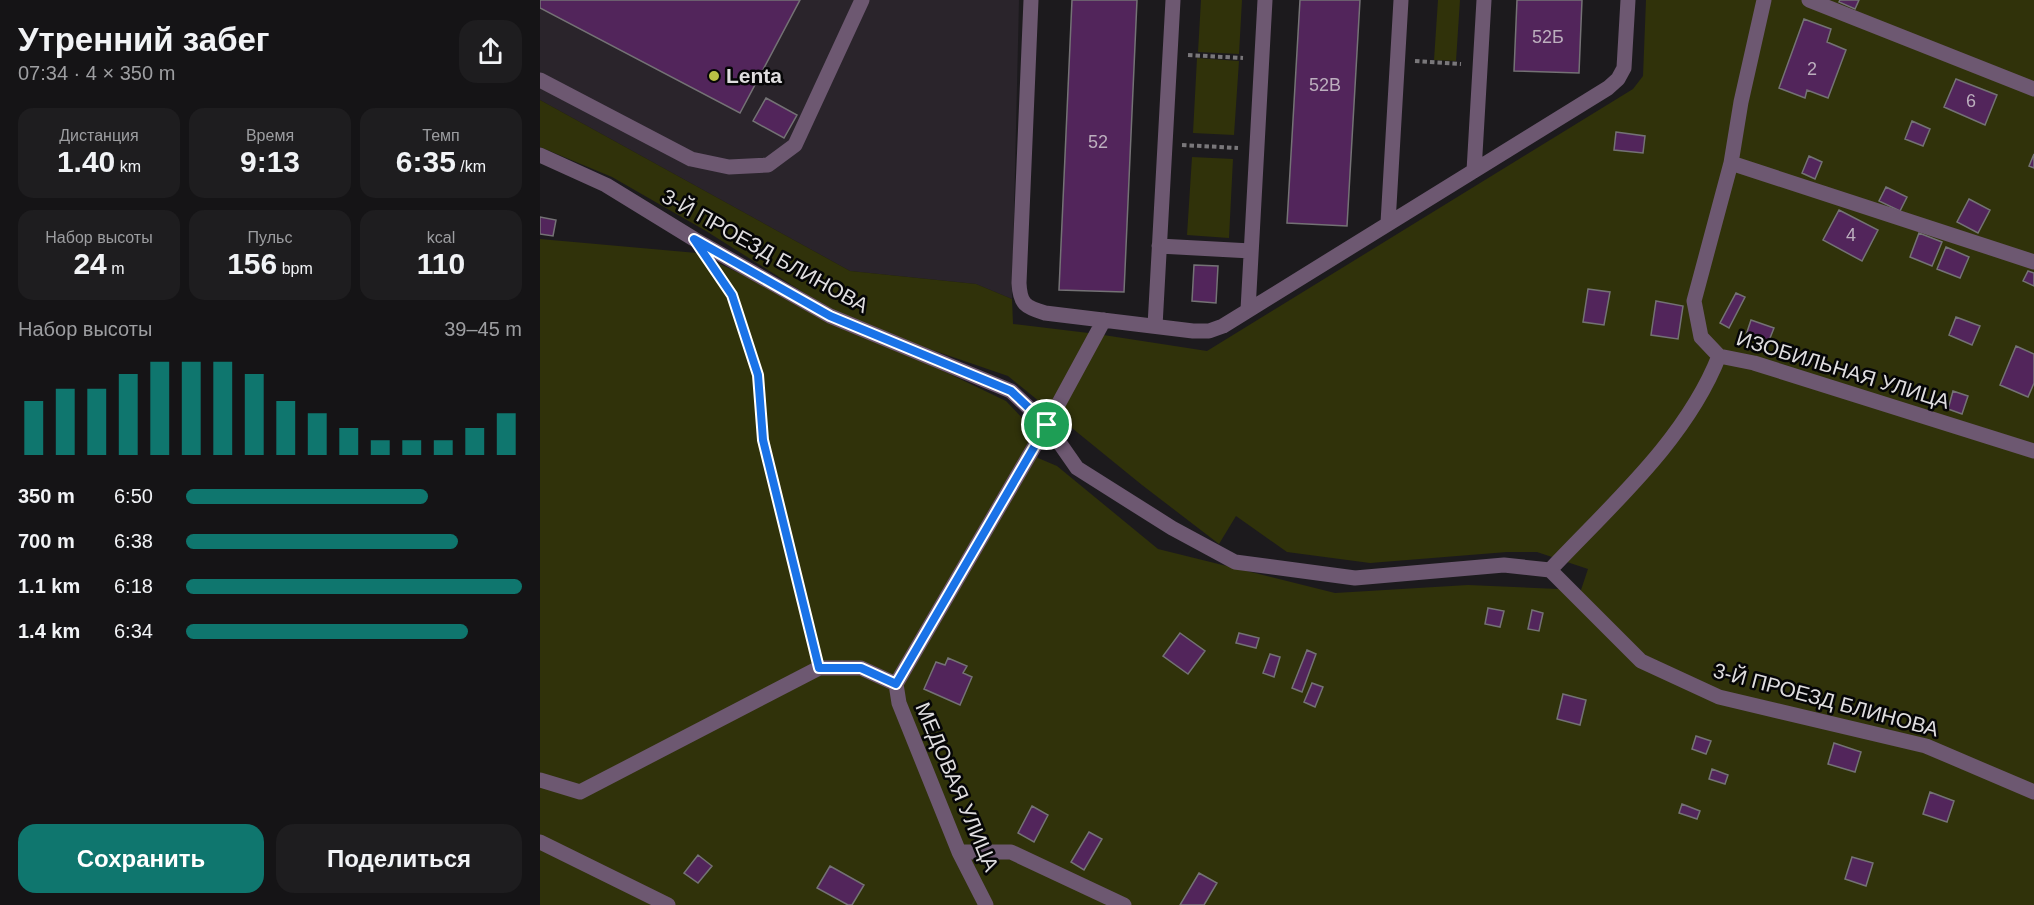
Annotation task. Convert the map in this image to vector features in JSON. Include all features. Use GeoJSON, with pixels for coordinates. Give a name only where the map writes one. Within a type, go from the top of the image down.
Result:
{"type":"FeatureCollection","features":[{"type":"Feature","properties":{"kind":"street"},"geometry":{"type":"LineString","coordinates":[[540,80],[691,159],[729,167],[768,165],[795,145],[862,0]]}},
{"type":"Feature","properties":{"kind":"street"},"geometry":{"type":"LineString","coordinates":[[1031,0],[1020,297],[1028,308],[1045,313],[1209,331],[1223,326],[1608,88],[1618,79],[1624,68],[1628,0]]}},
{"type":"Feature","properties":{"kind":"street"},"geometry":{"type":"LineString","coordinates":[[1155,326],[1173,0]]}},
{"type":"Feature","properties":{"kind":"street"},"geometry":{"type":"LineString","coordinates":[[1248,310],[1265,0]]}},
{"type":"Feature","properties":{"kind":"street"},"geometry":{"type":"LineString","coordinates":[[1388,223],[1401,0]]}},
{"type":"Feature","properties":{"kind":"street"},"geometry":{"type":"LineString","coordinates":[[1474,171],[1484,0]]}},
{"type":"Feature","properties":{"kind":"street","name":"ИЗОБИЛЬНАЯ УЛИЦА"},"geometry":{"type":"LineString","coordinates":[[1764,0],[1741,102],[1731,163],[1694,301],[1701,337],[1719,356],[1754,363],[2034,451]]}},
{"type":"Feature","properties":{"kind":"street"},"geometry":{"type":"LineString","coordinates":[[1809,0],[2034,89]]}},
{"type":"Feature","properties":{"kind":"street","name":"3-Й ПРОЕЗД БЛИНОВА"},"geometry":{"type":"LineString","coordinates":[[540,155],[606,185],[694,239],[830,316],[1011,391],[1047,425],[1077,468],[1172,528],[1235,562],[1355,578],[1504,565],[1550,570],[1641,661],[1719,697],[1926,746],[2034,792]]}},
{"type":"Feature","properties":{"kind":"street"},"geometry":{"type":"LineString","coordinates":[[1731,163],[2034,262]]}},
{"type":"Feature","properties":{"kind":"street"},"geometry":{"type":"LineString","coordinates":[[1159,246],[1251,251]]}},
{"type":"Feature","properties":{"kind":"street"},"geometry":{"type":"LineString","coordinates":[[540,780],[580,792],[819,668],[861,668],[896,684],[1047,425],[1104,320]]}},
{"type":"Feature","properties":{"kind":"street"},"geometry":{"type":"LineString","coordinates":[[1550,570],[1664,449],[1710,379],[1719,356]]}},
{"type":"Feature","properties":{"kind":"street","name":"МЕДОВАЯ УЛИЦА"},"geometry":{"type":"LineString","coordinates":[[896,684],[899,703],[959,852],[986,905]]}},
{"type":"Feature","properties":{"kind":"street"},"geometry":{"type":"LineString","coordinates":[[540,842],[668,905]]}},
{"type":"Feature","properties":{"kind":"street"},"geometry":{"type":"LineString","coordinates":[[959,852],[1011,852],[1124,905]]}},
{"type":"Feature","properties":{"kind":"path"},"geometry":{"type":"LineString","coordinates":[[1170,54],[1262,59]]}},
{"type":"Feature","properties":{"kind":"path"},"geometry":{"type":"LineString","coordinates":[[1397,60],[1457,64]]}},
{"type":"Feature","properties":{"kind":"path"},"geometry":{"type":"LineString","coordinates":[[1165,144],[1257,150]]}},
{"type":"Feature","properties":{"kind":"path"},"geometry":{"type":"LineString","coordinates":[[713,267],[732,295],[758,375],[763,440],[819,668]]}},
{"type":"Feature","properties":{"kind":"shaded area"},"geometry":{"type":"Polygon","coordinates":[[[540,0],[1019,0],[1012,299],[976,284],[850,271],[540,100],[540,0]]]}},
{"type":"Feature","properties":{"kind":"shaded area"},"geometry":{"type":"Polygon","coordinates":[[[1201,0],[1242,0],[1239,54],[1198,52],[1201,0]]]}},
{"type":"Feature","properties":{"kind":"shaded area"},"geometry":{"type":"Polygon","coordinates":[[[1438,0],[1460,0],[1456,61],[1434,60],[1438,0]]]}},
{"type":"Feature","properties":{"kind":"shaded area"},"geometry":{"type":"Polygon","coordinates":[[[1646,0],[2034,0],[2034,905],[540,905],[540,239],[697,253],[1006,401],[1028,424],[1038,458],[1057,466],[1158,549],[1335,593],[1468,585],[1581,590],[1588,569],[1537,552],[1507,552],[1370,563],[1287,552],[1236,516],[1219,544],[1142,485],[1008,376],[906,341],[833,311],[706,231],[612,177],[540,147],[540,100],[850,271],[976,284],[1012,299],[1013,324],[1207,351],[1633,89],[1643,76],[1646,0]]]}},
{"type":"Feature","properties":{"kind":"shaded area"},"geometry":{"type":"Polygon","coordinates":[[[1197,58],[1239,61],[1234,135],[1193,133],[1197,58]]]}},
{"type":"Feature","properties":{"kind":"shaded area"},"geometry":{"type":"Polygon","coordinates":[[[1192,157],[1233,159],[1229,238],[1187,235],[1192,157]]]}},
{"type":"Feature","properties":{"kind":"building","name":"Lenta"},"geometry":{"type":"Polygon","coordinates":[[[540,0],[800,0],[740,113],[540,8],[540,0]]]}},
{"type":"Feature","properties":{"kind":"building"},"geometry":{"type":"Polygon","coordinates":[[[1072,0],[1137,0],[1124,292],[1059,290],[1072,0]]]}},
{"type":"Feature","properties":{"kind":"building"},"geometry":{"type":"Polygon","coordinates":[[[1300,0],[1360,0],[1347,226],[1287,223],[1300,0]]]}},
{"type":"Feature","properties":{"kind":"building"},"geometry":{"type":"Polygon","coordinates":[[[1517,0],[1582,0],[1579,73],[1514,71],[1517,0]]]}},
{"type":"Feature","properties":{"kind":"building"},"geometry":{"type":"Polygon","coordinates":[[[1840,0],[1859,0],[1855,9],[1839,2],[1840,0]]]}},
{"type":"Feature","properties":{"kind":"building"},"geometry":{"type":"Polygon","coordinates":[[[1804,19],[1831,29],[1827,42],[1846,50],[1828,98],[1807,90],[1805,98],[1779,88],[1804,19]]]}},
{"type":"Feature","properties":{"kind":"building"},"geometry":{"type":"Polygon","coordinates":[[[1956,79],[1997,95],[1985,125],[1944,107],[1956,79]]]}},
{"type":"Feature","properties":{"kind":"building"},"geometry":{"type":"Polygon","coordinates":[[[766,98],[797,115],[784,138],[753,121],[766,98]]]}},
{"type":"Feature","properties":{"kind":"building"},"geometry":{"type":"Polygon","coordinates":[[[1912,121],[1930,129],[1923,146],[1905,139],[1912,121]]]}},
{"type":"Feature","properties":{"kind":"building"},"geometry":{"type":"Polygon","coordinates":[[[1616,132],[1645,136],[1643,153],[1614,150],[1616,132]]]}},
{"type":"Feature","properties":{"kind":"building"},"geometry":{"type":"Polygon","coordinates":[[[2034,154],[2034,168],[2029,166],[2034,154]]]}},
{"type":"Feature","properties":{"kind":"building"},"geometry":{"type":"Polygon","coordinates":[[[1809,156],[1822,162],[1815,179],[1802,173],[1809,156]]]}},
{"type":"Feature","properties":{"kind":"building"},"geometry":{"type":"Polygon","coordinates":[[[1886,187],[1907,197],[1900,211],[1879,201],[1886,187]]]}},
{"type":"Feature","properties":{"kind":"building"},"geometry":{"type":"Polygon","coordinates":[[[1969,199],[1990,210],[1978,233],[1957,222],[1969,199]]]}},
{"type":"Feature","properties":{"kind":"building"},"geometry":{"type":"Polygon","coordinates":[[[1839,210],[1878,230],[1862,261],[1823,240],[1839,210]]]}},
{"type":"Feature","properties":{"kind":"building"},"geometry":{"type":"Polygon","coordinates":[[[540,217],[556,220],[553,236],[540,234],[540,217]]]}},
{"type":"Feature","properties":{"kind":"building"},"geometry":{"type":"Polygon","coordinates":[[[1919,233],[1942,242],[1932,266],[1910,257],[1919,233]]]}},
{"type":"Feature","properties":{"kind":"building"},"geometry":{"type":"Polygon","coordinates":[[[1946,247],[1969,257],[1960,278],[1937,269],[1946,247]]]}},
{"type":"Feature","properties":{"kind":"building"},"geometry":{"type":"Polygon","coordinates":[[[1194,265],[1218,266],[1216,303],[1192,301],[1194,265]]]}},
{"type":"Feature","properties":{"kind":"building"},"geometry":{"type":"Polygon","coordinates":[[[2028,271],[2034,273],[2034,286],[2023,281],[2028,271]]]}},
{"type":"Feature","properties":{"kind":"building"},"geometry":{"type":"Polygon","coordinates":[[[1588,289],[1610,292],[1604,325],[1583,322],[1588,289]]]}},
{"type":"Feature","properties":{"kind":"building"},"geometry":{"type":"Polygon","coordinates":[[[1736,293],[1745,297],[1729,328],[1720,323],[1736,293]]]}},
{"type":"Feature","properties":{"kind":"building"},"geometry":{"type":"Polygon","coordinates":[[[1656,301],[1683,306],[1678,339],[1651,335],[1656,301]]]}},
{"type":"Feature","properties":{"kind":"building"},"geometry":{"type":"Polygon","coordinates":[[[1956,317],[1980,326],[1972,345],[1949,335],[1956,317]]]}},
{"type":"Feature","properties":{"kind":"building"},"geometry":{"type":"Polygon","coordinates":[[[1751,320],[1774,328],[1768,343],[1746,335],[1751,320]]]}},
{"type":"Feature","properties":{"kind":"building"},"geometry":{"type":"Polygon","coordinates":[[[2016,346],[2034,354],[2034,383],[2028,397],[2000,385],[2016,346]]]}},
{"type":"Feature","properties":{"kind":"building"},"geometry":{"type":"Polygon","coordinates":[[[1953,391],[1968,396],[1962,414],[1948,409],[1953,391]]]}},
{"type":"Feature","properties":{"kind":"building"},"geometry":{"type":"Polygon","coordinates":[[[1488,608],[1504,611],[1500,627],[1485,624],[1488,608]]]}},
{"type":"Feature","properties":{"kind":"building"},"geometry":{"type":"Polygon","coordinates":[[[1532,610],[1543,613],[1539,631],[1528,629],[1532,610]]]}},
{"type":"Feature","properties":{"kind":"building"},"geometry":{"type":"Polygon","coordinates":[[[1180,633],[1205,651],[1188,674],[1163,656],[1180,633]]]}},
{"type":"Feature","properties":{"kind":"building"},"geometry":{"type":"Polygon","coordinates":[[[1239,633],[1259,638],[1256,648],[1236,643],[1239,633]]]}},
{"type":"Feature","properties":{"kind":"building"},"geometry":{"type":"Polygon","coordinates":[[[1307,650],[1316,654],[1302,692],[1292,688],[1307,650]]]}},
{"type":"Feature","properties":{"kind":"building"},"geometry":{"type":"Polygon","coordinates":[[[1270,654],[1280,657],[1274,677],[1263,673],[1270,654]]]}},
{"type":"Feature","properties":{"kind":"building"},"geometry":{"type":"Polygon","coordinates":[[[948,658],[967,666],[963,673],[972,677],[960,705],[924,689],[936,662],[945,665],[948,658]]]}},
{"type":"Feature","properties":{"kind":"building"},"geometry":{"type":"Polygon","coordinates":[[[1312,683],[1323,687],[1315,707],[1304,702],[1312,683]]]}},
{"type":"Feature","properties":{"kind":"building"},"geometry":{"type":"Polygon","coordinates":[[[1563,694],[1586,700],[1580,725],[1557,719],[1563,694]]]}},
{"type":"Feature","properties":{"kind":"building"},"geometry":{"type":"Polygon","coordinates":[[[1696,736],[1711,741],[1706,754],[1692,749],[1696,736]]]}},
{"type":"Feature","properties":{"kind":"building"},"geometry":{"type":"Polygon","coordinates":[[[1834,743],[1861,752],[1855,772],[1828,764],[1834,743]]]}},
{"type":"Feature","properties":{"kind":"building"},"geometry":{"type":"Polygon","coordinates":[[[1712,769],[1728,775],[1725,784],[1709,779],[1712,769]]]}},
{"type":"Feature","properties":{"kind":"building"},"geometry":{"type":"Polygon","coordinates":[[[1930,792],[1954,801],[1947,822],[1923,814],[1930,792]]]}},
{"type":"Feature","properties":{"kind":"building"},"geometry":{"type":"Polygon","coordinates":[[[1682,804],[1700,811],[1697,819],[1679,813],[1682,804]]]}},
{"type":"Feature","properties":{"kind":"building"},"geometry":{"type":"Polygon","coordinates":[[[1032,806],[1048,815],[1034,842],[1018,833],[1032,806]]]}},
{"type":"Feature","properties":{"kind":"building"},"geometry":{"type":"Polygon","coordinates":[[[1089,832],[1102,839],[1084,870],[1071,862],[1089,832]]]}},
{"type":"Feature","properties":{"kind":"building"},"geometry":{"type":"Polygon","coordinates":[[[698,855],[712,866],[698,883],[684,873],[698,855]]]}},
{"type":"Feature","properties":{"kind":"building"},"geometry":{"type":"Polygon","coordinates":[[[1852,857],[1873,863],[1866,886],[1845,879],[1852,857]]]}},
{"type":"Feature","properties":{"kind":"building"},"geometry":{"type":"Polygon","coordinates":[[[830,866],[864,885],[852,905],[817,888],[830,866]]]}},
{"type":"Feature","properties":{"kind":"building"},"geometry":{"type":"Polygon","coordinates":[[[1199,873],[1217,883],[1204,905],[1180,905],[1199,873]]]}},
{"type":"Feature","properties":{"kind":"place","name":"Lenta"},"geometry":{"type":"Point","coordinates":[714,76]}},
{"type":"Feature","properties":{"kind":"route"},"geometry":{"type":"LineString","coordinates":[[694,239],[830,316],[1011,391],[1047,425],[896,684],[861,668],[819,668],[763,440],[758,375],[732,295],[694,239]]}}]}
